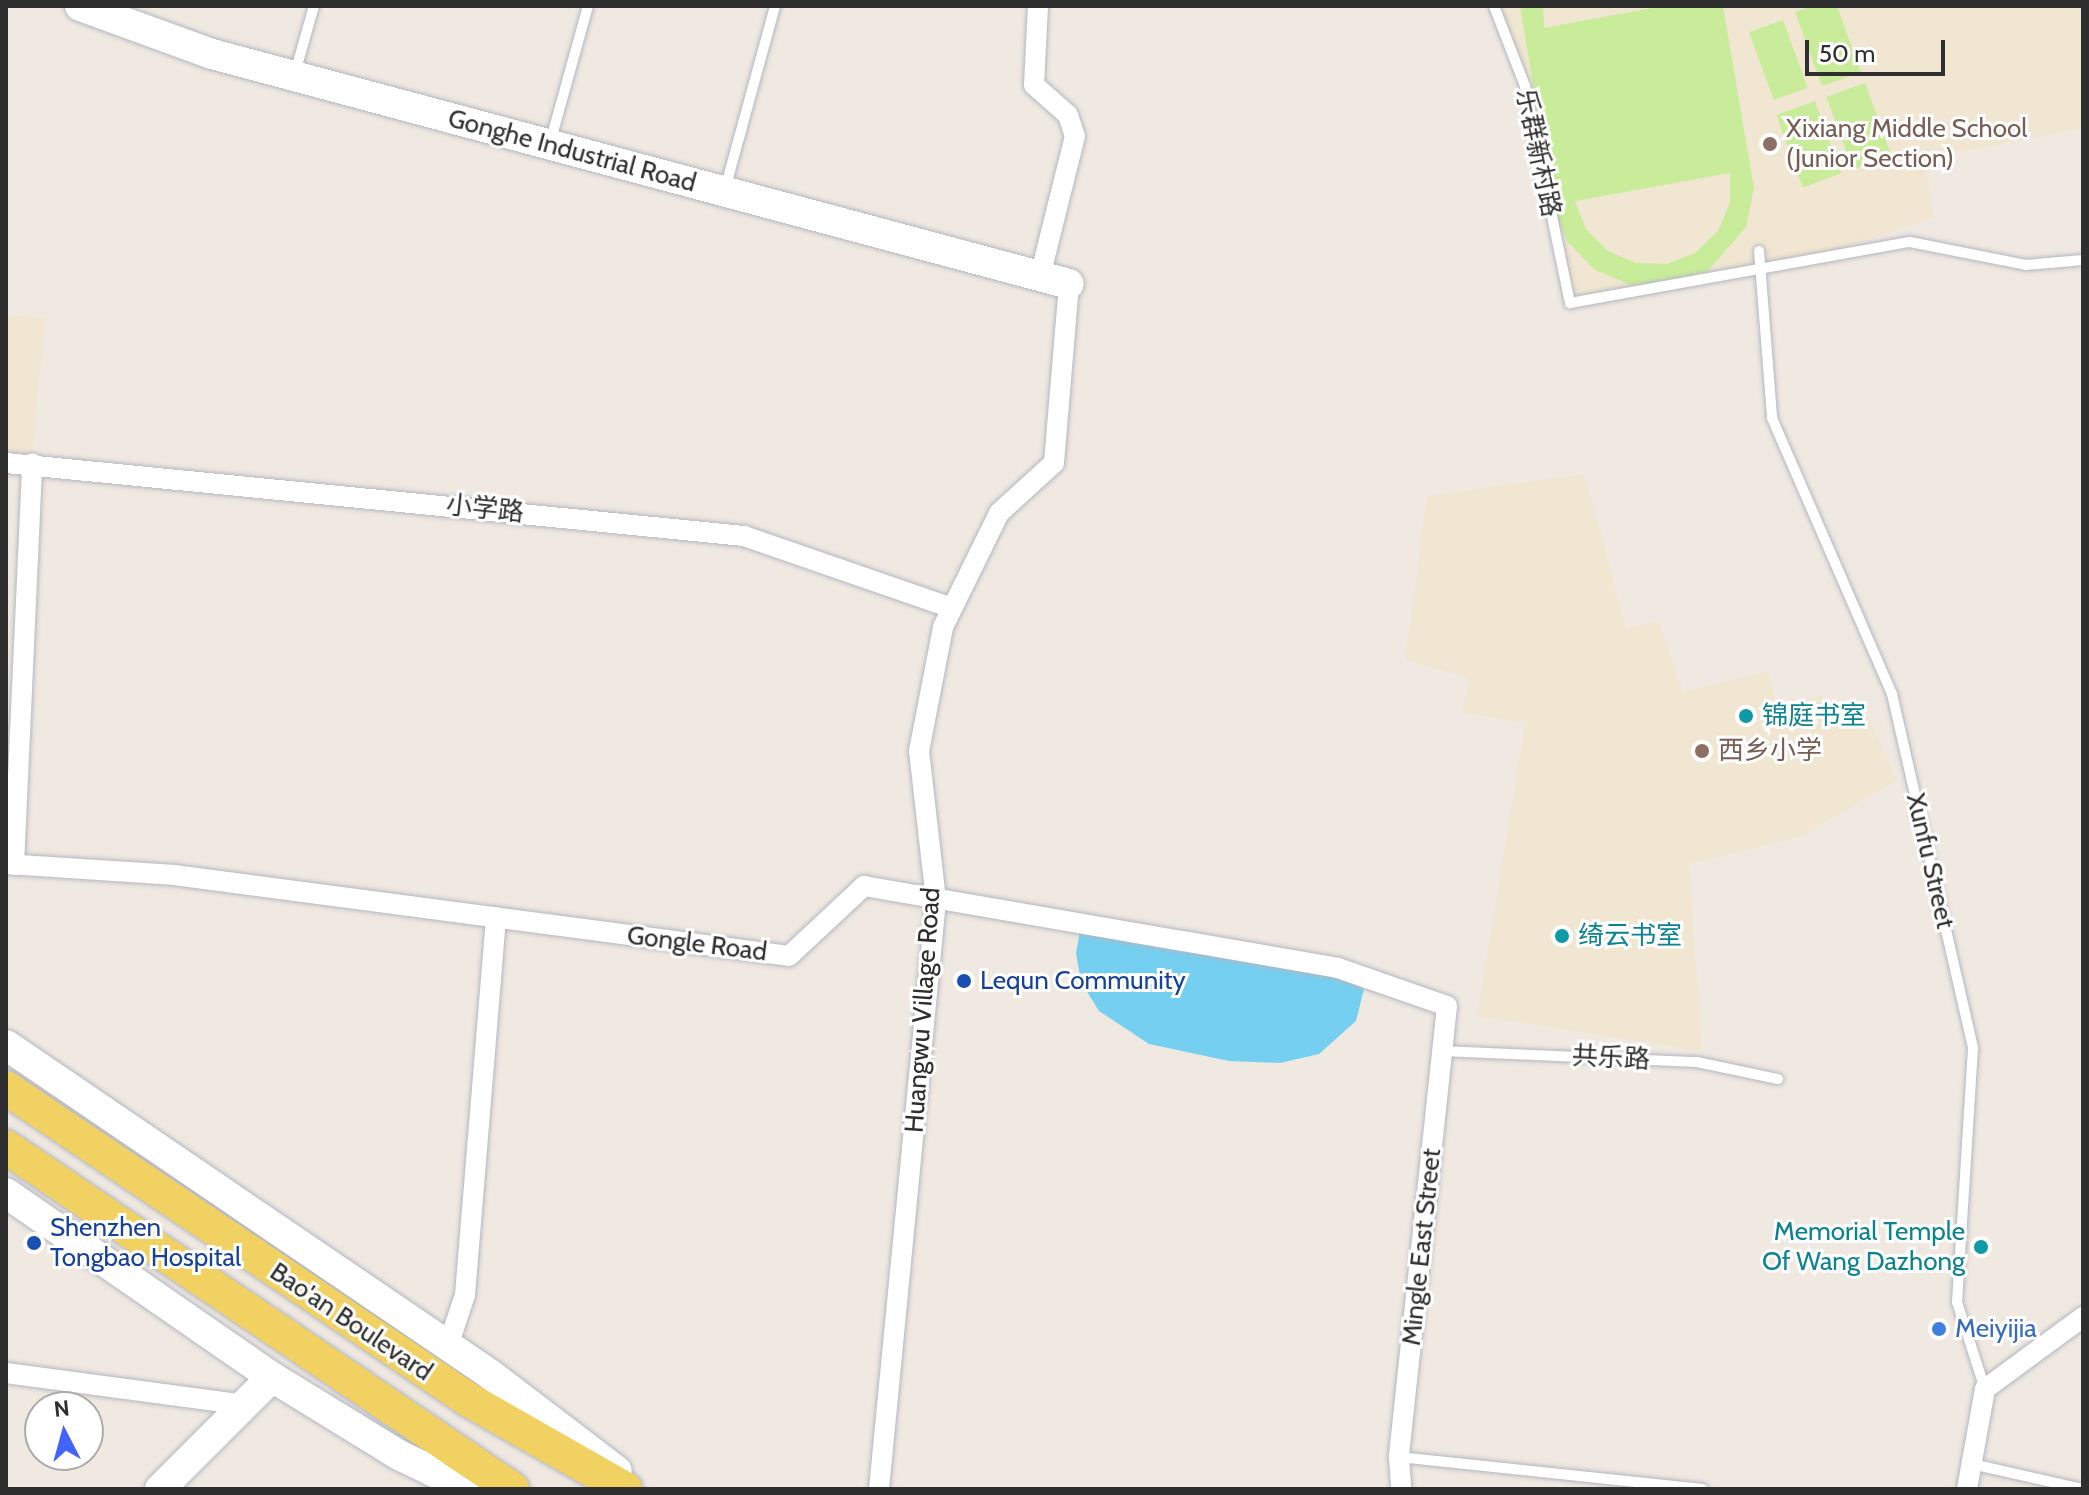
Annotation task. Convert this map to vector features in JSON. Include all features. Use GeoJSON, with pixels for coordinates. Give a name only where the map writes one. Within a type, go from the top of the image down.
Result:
{"type":"FeatureCollection","features":[{"type":"Feature","properties":{"kind":"main road","name":"Gonghe Industrial Road"},"geometry":{"type":"LineString","coordinates":[[80,6],[170,41],[294,76],[1054,280]]}},
{"type":"Feature","properties":{"kind":"main road"},"geometry":{"type":"LineString","coordinates":[[6,1045],[448,1346],[641,1489]]}},
{"type":"Feature","properties":{"kind":"main road","name":"Bao'an Boulevard"},"geometry":{"type":"LineString","coordinates":[[6,1088],[469,1400],[625,1489]]}},
{"type":"Feature","properties":{"kind":"main road","name":"Bao'an Boulevard"},"geometry":{"type":"LineString","coordinates":[[6,1147],[512,1489]]}},
{"type":"Feature","properties":{"kind":"main road"},"geometry":{"type":"LineString","coordinates":[[6,1193],[272,1377],[399,1455],[469,1489]]}},
{"type":"Feature","properties":{"kind":"main road"},"geometry":{"type":"LineString","coordinates":[[160,1489],[272,1377]]}},
{"type":"Feature","properties":{"kind":"street","name":"Huangwu Village Road"},"geometry":{"type":"LineString","coordinates":[[879,1489],[936,900],[919,751],[943,627],[999,513],[1054,463],[1054,280],[1075,136],[1068,115],[1034,85],[1038,6]]}},
{"type":"Feature","properties":{"kind":"street","name":"小学路"},"geometry":{"type":"LineString","coordinates":[[6,463],[32,463],[744,536],[952,608]]}},
{"type":"Feature","properties":{"kind":"street"},"geometry":{"type":"LineString","coordinates":[[10,864],[32,463]]}},
{"type":"Feature","properties":{"kind":"street","name":"Gongle Road"},"geometry":{"type":"LineString","coordinates":[[10,864],[174,875],[789,956],[864,886],[1338,968],[1447,1006]]}},
{"type":"Feature","properties":{"kind":"street"},"geometry":{"type":"LineString","coordinates":[[448,1346],[465,1295],[496,917]]}},
{"type":"Feature","properties":{"kind":"street","name":"Mingle East Street"},"geometry":{"type":"LineString","coordinates":[[1401,1489],[1399,1457],[1447,1006]]}},
{"type":"Feature","properties":{"kind":"street"},"geometry":{"type":"LineString","coordinates":[[1985,1389],[2083,1317]]}},
{"type":"Feature","properties":{"kind":"street"},"geometry":{"type":"LineString","coordinates":[[6,1373],[245,1405]]}},
{"type":"Feature","properties":{"kind":"street","name":"Xunfu Street"},"geometry":{"type":"LineString","coordinates":[[1967,1489],[1985,1389]]}},
{"type":"Feature","properties":{"kind":"lane"},"geometry":{"type":"LineString","coordinates":[[294,76],[314,6]]}},
{"type":"Feature","properties":{"kind":"lane"},"geometry":{"type":"LineString","coordinates":[[550,145],[588,6]]}},
{"type":"Feature","properties":{"kind":"lane"},"geometry":{"type":"LineString","coordinates":[[724,191],[775,6]]}},
{"type":"Feature","properties":{"kind":"lane","name":"乐群新村路"},"geometry":{"type":"LineString","coordinates":[[1494,6],[1525,86],[1570,303],[1761,272]]}},
{"type":"Feature","properties":{"kind":"lane"},"geometry":{"type":"LineString","coordinates":[[1761,272],[1910,242],[2026,265],[2083,260]]}},
{"type":"Feature","properties":{"kind":"lane","name":"Xunfu Street"},"geometry":{"type":"LineString","coordinates":[[1759,251],[1772,418],[1892,694],[1973,1048],[1957,1302],[1985,1389]]}},
{"type":"Feature","properties":{"kind":"lane","name":"共乐路"},"geometry":{"type":"LineString","coordinates":[[1442,1051],[1697,1062],[1778,1079]]}},
{"type":"Feature","properties":{"kind":"lane"},"geometry":{"type":"LineString","coordinates":[[1399,1457],[1702,1489]]}},
{"type":"Feature","properties":{"kind":"lane"},"geometry":{"type":"LineString","coordinates":[[1972,1464],[2083,1489]]}},
{"type":"Feature","properties":{"kind":"shaded area","name":"Xixiang Middle School (Junior Section)"},"geometry":{"type":"Polygon","coordinates":[[[1494,6],[2083,6],[2083,128],[1924,159],[1934,217],[1785,268],[1570,303],[1525,86],[1494,6]]]}},
{"type":"Feature","properties":{"kind":"shaded area"},"geometry":{"type":"Polygon","coordinates":[[[6,315],[45,318],[32,454],[6,454],[6,315]]]}},
{"type":"Feature","properties":{"kind":"shaded area","name":"西乡小学"},"geometry":{"type":"Polygon","coordinates":[[[1585,474],[1626,628],[1659,621],[1683,692],[1768,671],[1779,712],[1820,695],[1833,719],[1865,710],[1897,780],[1800,837],[1689,864],[1702,1051],[1477,1016],[1525,723],[1462,712],[1469,678],[1405,660],[1427,496],[1585,474]]]}},
{"type":"Feature","properties":{"kind":"green space"},"geometry":{"type":"Polygon","coordinates":[[[1520,6],[1543,6],[1544,28],[1663,6],[1723,6],[1754,188],[1746,227],[1708,271],[1651,288],[1631,285],[1595,270],[1567,241],[1553,206],[1520,6]],[[1730,173],[1575,201],[1586,229],[1608,251],[1636,263],[1667,264],[1695,253],[1718,231],[1730,203],[1730,173]]]}},
{"type":"Feature","properties":{"kind":"green space"},"geometry":{"type":"Polygon","coordinates":[[[1813,6],[1837,6],[1861,72],[1822,86],[1795,12],[1813,6]]]}},
{"type":"Feature","properties":{"kind":"green space"},"geometry":{"type":"Polygon","coordinates":[[[1783,20],[1808,88],[1774,100],[1749,32],[1783,20]]]}},
{"type":"Feature","properties":{"kind":"green space"},"geometry":{"type":"Polygon","coordinates":[[[1865,83],[1891,155],[1853,169],[1826,97],[1865,83]]]}},
{"type":"Feature","properties":{"kind":"green space"},"geometry":{"type":"Polygon","coordinates":[[[1815,101],[1841,173],[1803,187],[1776,115],[1815,101]]]}},
{"type":"Feature","properties":{"kind":"water"},"geometry":{"type":"Polygon","coordinates":[[[1080,931],[1339,978],[1364,989],[1356,1021],[1319,1054],[1280,1063],[1229,1061],[1149,1044],[1099,1011],[1081,982],[1076,953],[1080,931]]]}},
{"type":"Feature","properties":{"kind":"place","name":"Xixiang Middle School (Junior Section)"},"geometry":{"type":"Point","coordinates":[1770,144]}},
{"type":"Feature","properties":{"kind":"place","name":"锦庭书室"},"geometry":{"type":"Point","coordinates":[1746,716]}},
{"type":"Feature","properties":{"kind":"place","name":"西乡小学"},"geometry":{"type":"Point","coordinates":[1702,751]}},
{"type":"Feature","properties":{"kind":"place","name":"绮云书室"},"geometry":{"type":"Point","coordinates":[1562,936]}},
{"type":"Feature","properties":{"kind":"place","name":"Lequn Community"},"geometry":{"type":"Point","coordinates":[964,981]}},
{"type":"Feature","properties":{"kind":"place","name":"Shenzhen Tongbao Hospital"},"geometry":{"type":"Point","coordinates":[34,1243]}},
{"type":"Feature","properties":{"kind":"place","name":"Memorial Temple Of Wang Dazhong"},"geometry":{"type":"Point","coordinates":[1981,1247]}},
{"type":"Feature","properties":{"kind":"place","name":"Meiyijia"},"geometry":{"type":"Point","coordinates":[1939,1329]}}]}
